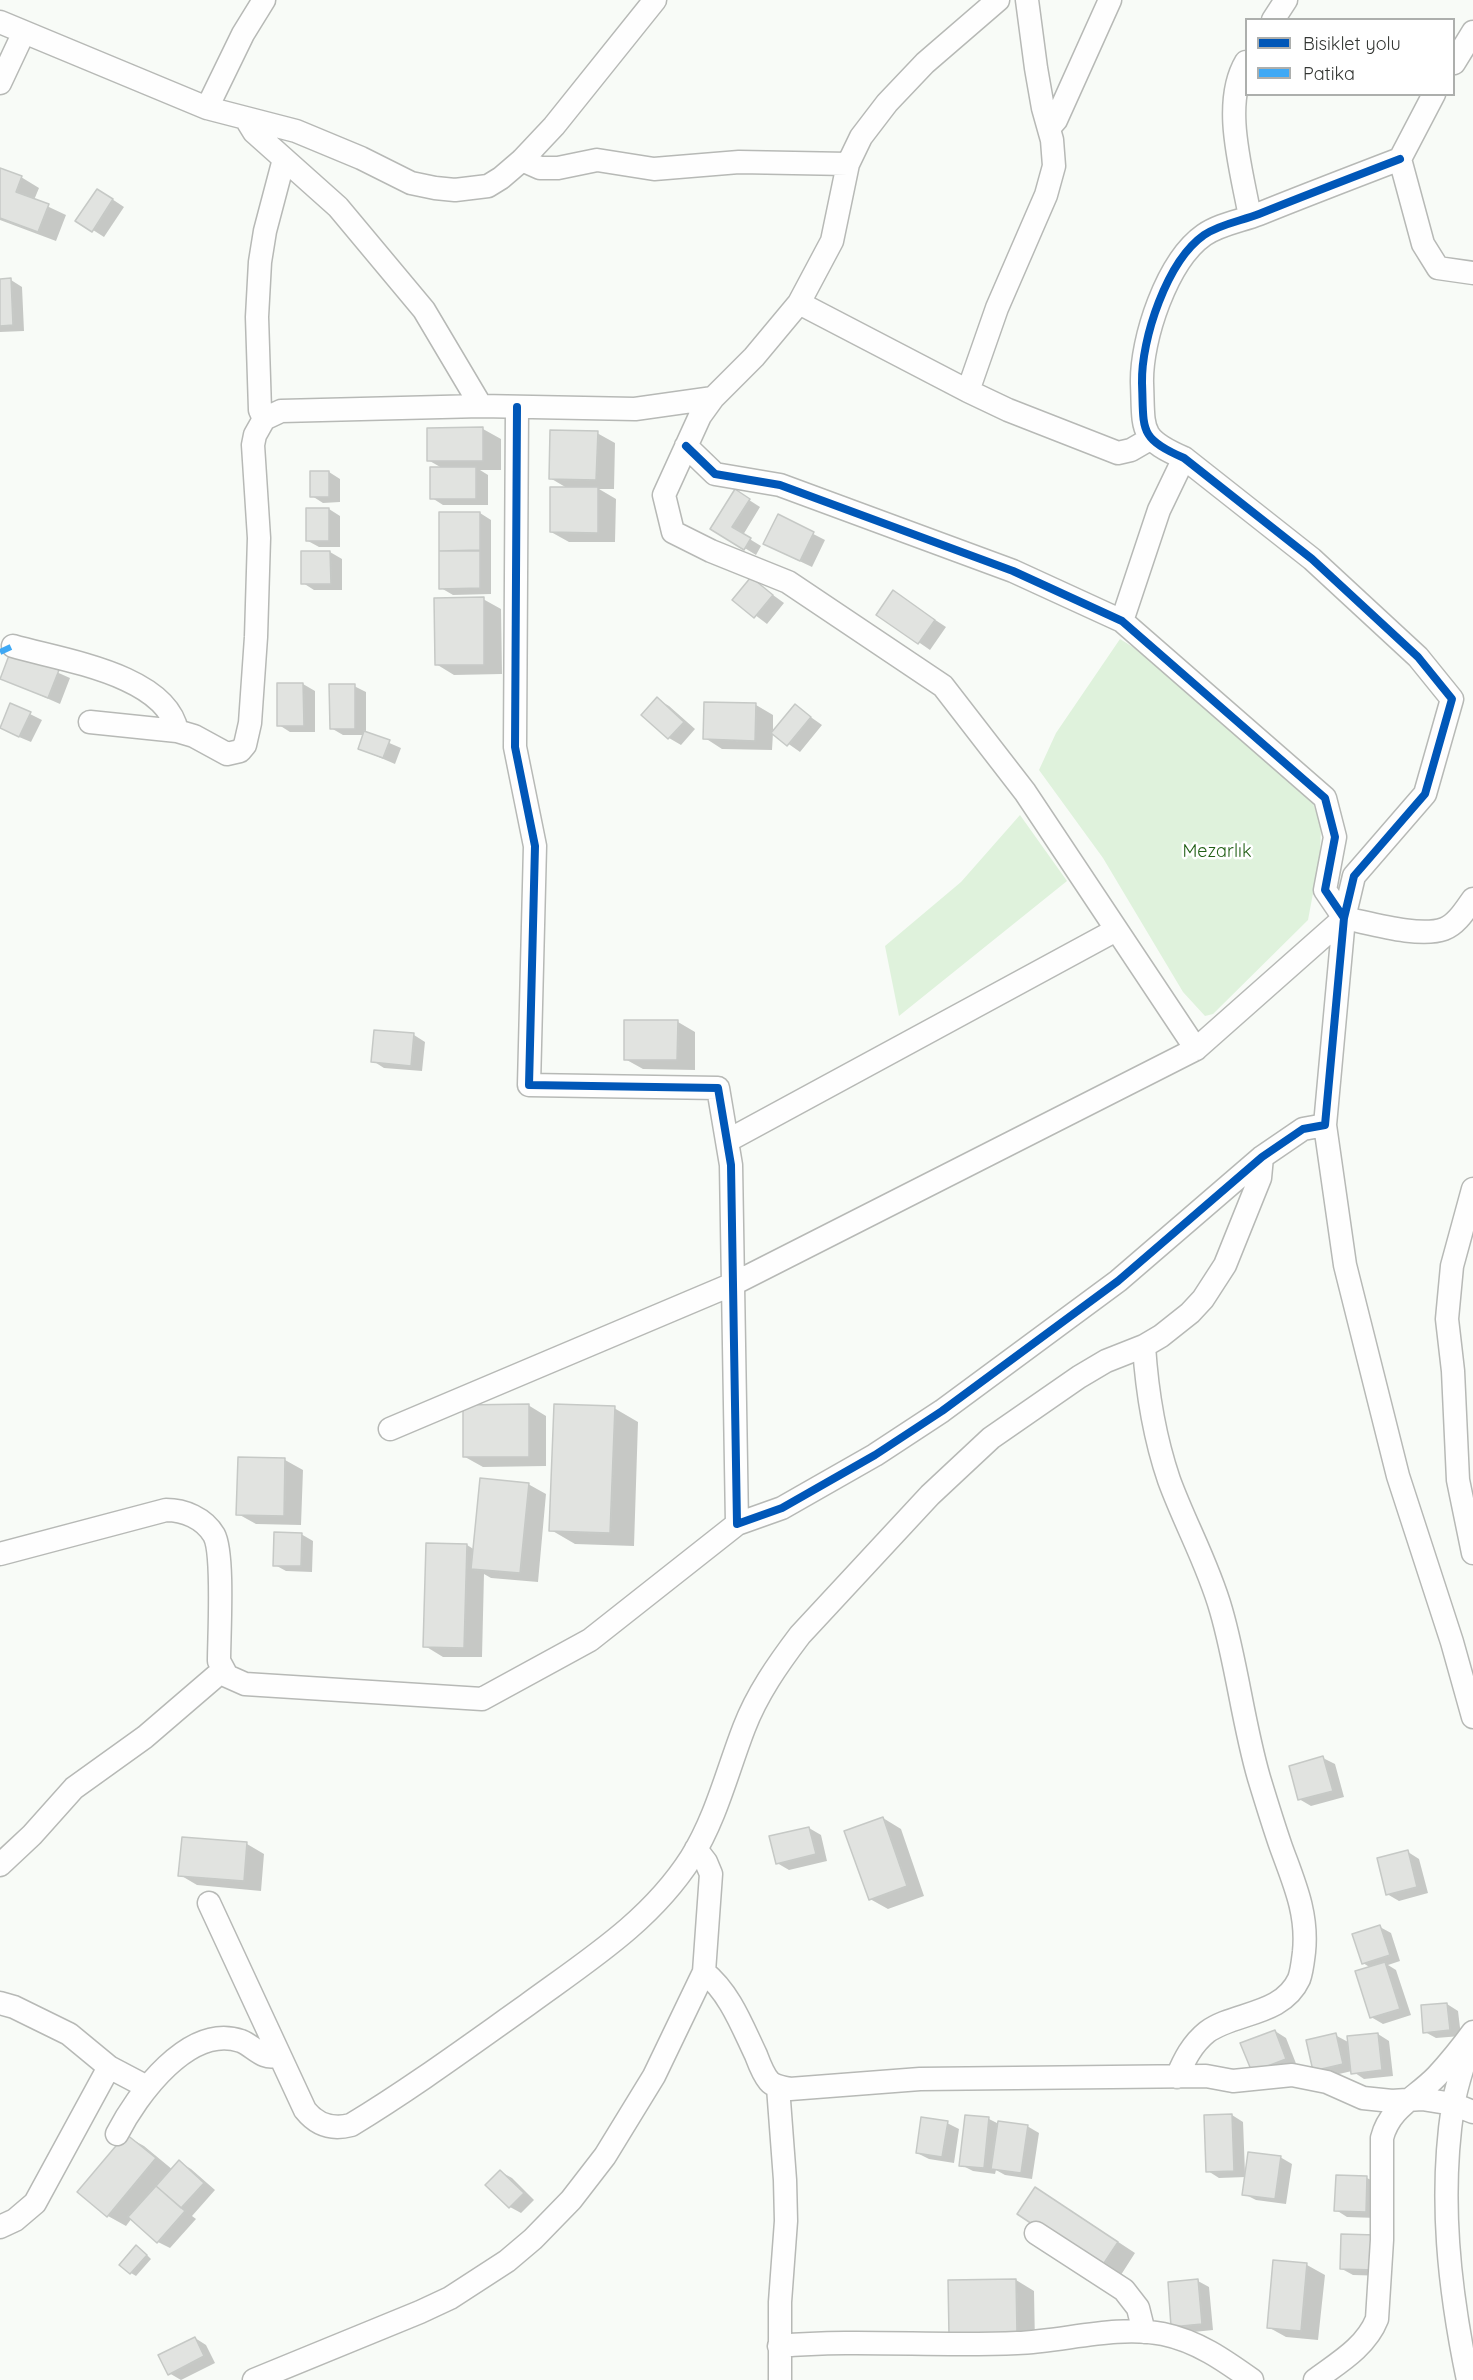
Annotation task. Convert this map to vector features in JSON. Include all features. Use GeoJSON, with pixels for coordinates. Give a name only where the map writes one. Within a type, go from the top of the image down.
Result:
{"type":"FeatureCollection","features":[{"type":"Feature","properties":{"kind":"street"},"geometry":{"type":"LineString","coordinates":[[207,108],[243,34],[264,0]]}},
{"type":"Feature","properties":{"kind":"street"},"geometry":{"type":"LineString","coordinates":[[0,22],[207,108],[296,131],[361,158],[411,183],[455,190],[488,186],[522,160],[554,126],[655,0]]}},
{"type":"Feature","properties":{"kind":"street"},"geometry":{"type":"LineString","coordinates":[[999,0],[925,63],[887,103],[861,137],[848,164],[831,241],[799,303],[753,357],[713,398],[700,416],[664,495],[673,532],[711,551],[788,582],[943,686],[1025,792],[1196,1049]]}},
{"type":"Feature","properties":{"kind":"street"},"geometry":{"type":"LineString","coordinates":[[968,391],[997,308],[1046,195],[1054,166],[1054,153],[1036,68],[1027,0]]}},
{"type":"Feature","properties":{"kind":"street"},"geometry":{"type":"LineString","coordinates":[[1048,128],[1056,120],[1110,0]]}},
{"type":"Feature","properties":{"kind":"street"},"geometry":{"type":"LineString","coordinates":[[1274,18],[1286,0]]}},
{"type":"Feature","properties":{"kind":"street"},"geometry":{"type":"LineString","coordinates":[[0,83],[24,32]]}},
{"type":"Feature","properties":{"kind":"street"},"geometry":{"type":"LineString","coordinates":[[1455,61],[1473,32]]}},
{"type":"Feature","properties":{"kind":"street"},"geometry":{"type":"LineString","coordinates":[[1245,64],[1234,94],[1233,113],[1250,217]]}},
{"type":"Feature","properties":{"kind":"street"},"geometry":{"type":"LineString","coordinates":[[1433,96],[1400,159],[1222,226],[1204,235],[1184,255],[1163,291],[1150,326],[1142,366],[1144,421],[1150,439],[1162,448],[1184,458],[1312,559],[1418,657],[1452,699],[1425,794],[1354,876],[1344,918],[1325,1125],[1345,1265],[1398,1476],[1452,1641],[1473,1717]]}},
{"type":"Feature","properties":{"kind":"street"},"geometry":{"type":"LineString","coordinates":[[246,119],[254,132],[338,207],[424,310],[481,406]]}},
{"type":"Feature","properties":{"kind":"street"},"geometry":{"type":"LineString","coordinates":[[264,419],[260,410],[258,290],[265,231],[285,159]]}},
{"type":"Feature","properties":{"kind":"street"},"geometry":{"type":"LineString","coordinates":[[1400,159],[1423,244],[1438,268],[1473,273]]}},
{"type":"Feature","properties":{"kind":"street"},"geometry":{"type":"LineString","coordinates":[[522,160],[540,168],[558,168],[597,160],[654,169],[739,162],[848,164]]}},
{"type":"Feature","properties":{"kind":"street"},"geometry":{"type":"LineString","coordinates":[[799,303],[1008,410],[1118,453],[1131,450],[1150,439]]}},
{"type":"Feature","properties":{"kind":"street"},"geometry":{"type":"LineString","coordinates":[[90,722],[177,731],[194,736],[227,754],[240,751],[245,745],[250,723],[256,637],[259,538],[253,445],[255,435],[264,419],[278,411],[481,406],[635,410],[713,398]]}},
{"type":"Feature","properties":{"kind":"street"},"geometry":{"type":"LineString","coordinates":[[517,407],[515,747],[535,846],[529,1086],[718,1088],[731,1165],[737,1524]]}},
{"type":"Feature","properties":{"kind":"street"},"geometry":{"type":"LineString","coordinates":[[686,446],[715,474],[780,485],[1013,571],[1122,621],[1325,798],[1335,837],[1325,890],[1344,918],[1399,928],[1435,931],[1446,928],[1456,921],[1472,905]]}},
{"type":"Feature","properties":{"kind":"street"},"geometry":{"type":"LineString","coordinates":[[1122,621],[1159,510],[1184,458]]}},
{"type":"Feature","properties":{"kind":"street"},"geometry":{"type":"LineString","coordinates":[[13,646],[111,671],[126,678],[160,701],[175,719],[177,731]]}},
{"type":"Feature","properties":{"kind":"street"},"geometry":{"type":"LineString","coordinates":[[390,1430],[733,1284],[1196,1049],[1344,918]]}},
{"type":"Feature","properties":{"kind":"street"},"geometry":{"type":"LineString","coordinates":[[727,1141],[1116,930]]}},
{"type":"Feature","properties":{"kind":"street"},"geometry":{"type":"LineString","coordinates":[[0,1554],[166,1510],[178,1510],[203,1523],[214,1535],[219,1554],[219,1661],[227,1676],[245,1684],[482,1699],[590,1640],[737,1524],[782,1508],[875,1455],[942,1411],[1118,1281],[1262,1157],[1303,1129],[1325,1125]]}},
{"type":"Feature","properties":{"kind":"street"},"geometry":{"type":"LineString","coordinates":[[209,1903],[278,2055],[310,2117],[326,2126],[351,2125],[410,2089],[616,1941],[658,1901],[696,1849],[712,1818],[745,1726],[756,1703],[783,1658],[818,1614],[930,1495],[991,1438],[1078,1377],[1106,1361],[1144,1346],[1190,1313],[1225,1265],[1260,1178],[1262,1157]]}},
{"type":"Feature","properties":{"kind":"street"},"geometry":{"type":"LineString","coordinates":[[1473,1188],[1452,1266],[1447,1320],[1453,1371],[1458,1480],[1473,1553]]}},
{"type":"Feature","properties":{"kind":"street"},"geometry":{"type":"LineString","coordinates":[[1144,1346],[1148,1390],[1158,1444],[1169,1479],[1198,1546],[1221,1609],[1258,1777],[1272,1821],[1296,1882],[1304,1921],[1303,1960],[1299,1978],[1292,1988],[1275,2004],[1209,2031],[1190,2051],[1177,2077]]}},
{"type":"Feature","properties":{"kind":"street"},"geometry":{"type":"LineString","coordinates":[[0,1865],[32,1835],[74,1788],[145,1737],[223,1670]]}},
{"type":"Feature","properties":{"kind":"street"},"geometry":{"type":"LineString","coordinates":[[254,2380],[420,2313],[450,2298],[488,2274],[533,2239],[571,2200],[605,2156],[654,2076],[704,1972],[711,1874],[706,1862],[696,1849]]}},
{"type":"Feature","properties":{"kind":"street"},"geometry":{"type":"LineString","coordinates":[[704,1972],[714,1980],[736,2012],[769,2081],[790,2089],[879,2080],[931,2078],[1206,2076],[1233,2081],[1292,2075],[1327,2082],[1363,2098],[1392,2102],[1422,2098],[1463,2108]]}},
{"type":"Feature","properties":{"kind":"street"},"geometry":{"type":"LineString","coordinates":[[0,2003],[14,2007],[69,2034],[109,2067],[147,2087]]}},
{"type":"Feature","properties":{"kind":"street"},"geometry":{"type":"LineString","coordinates":[[1315,2380],[1364,2342],[1377,2319],[1382,2240],[1382,2138],[1391,2115],[1435,2078],[1473,2031]]}},
{"type":"Feature","properties":{"kind":"street"},"geometry":{"type":"LineString","coordinates":[[1468,2380],[1457,2331],[1446,2227],[1445,2184],[1463,2108],[1473,2031]]}},
{"type":"Feature","properties":{"kind":"street"},"geometry":{"type":"LineString","coordinates":[[117,2134],[147,2087],[195,2045],[229,2038],[249,2044],[265,2056],[278,2055]]}},
{"type":"Feature","properties":{"kind":"street"},"geometry":{"type":"LineString","coordinates":[[0,2227],[15,2220],[35,2203],[109,2067]]}},
{"type":"Feature","properties":{"kind":"street"},"geometry":{"type":"LineString","coordinates":[[778,2086],[783,2139],[786,2221],[779,2346],[780,2380]]}},
{"type":"Feature","properties":{"kind":"street"},"geometry":{"type":"LineString","coordinates":[[1036,2233],[1124,2290],[1138,2308],[1144,2332]]}},
{"type":"Feature","properties":{"kind":"street"},"geometry":{"type":"LineString","coordinates":[[779,2346],[853,2342],[972,2345],[1052,2340],[1125,2331],[1144,2332],[1181,2339],[1200,2346],[1252,2380]]}},
{"type":"Feature","properties":{"kind":"green space","name":"Mezarlık"},"geometry":{"type":"Polygon","coordinates":[[[1120,639],[1144,654],[1312,800],[1321,826],[1320,856],[1308,920],[1213,1014],[1205,1016],[1183,992],[1103,858],[1039,770],[1056,733],[1120,639]]]}},
{"type":"Feature","properties":{"kind":"green space"},"geometry":{"type":"Polygon","coordinates":[[[1020,815],[1067,881],[899,1016],[885,946],[961,882],[1020,815]]]}},
{"type":"Feature","properties":{"kind":"building"},"geometry":{"type":"Polygon","coordinates":[[[0,168],[22,176],[16,192],[49,204],[38,232],[0,218],[0,168]]]}},
{"type":"Feature","properties":{"kind":"building"},"geometry":{"type":"Polygon","coordinates":[[[97,189],[113,199],[92,232],[75,221],[97,189]]]}},
{"type":"Feature","properties":{"kind":"building"},"geometry":{"type":"Polygon","coordinates":[[[11,278],[13,325],[0,326],[0,279],[11,278]]]}},
{"type":"Feature","properties":{"kind":"building"},"geometry":{"type":"Polygon","coordinates":[[[483,427],[483,461],[427,461],[427,428],[483,427]]]}},
{"type":"Feature","properties":{"kind":"building"},"geometry":{"type":"Polygon","coordinates":[[[550,430],[598,431],[596,480],[549,479],[550,430]]]}},
{"type":"Feature","properties":{"kind":"building"},"geometry":{"type":"Polygon","coordinates":[[[430,467],[476,467],[476,499],[430,499],[430,467]]]}},
{"type":"Feature","properties":{"kind":"building"},"geometry":{"type":"Polygon","coordinates":[[[310,471],[329,471],[329,497],[310,497],[310,471]]]}},
{"type":"Feature","properties":{"kind":"building"},"geometry":{"type":"Polygon","coordinates":[[[550,487],[598,487],[598,533],[550,532],[550,487]]]}},
{"type":"Feature","properties":{"kind":"building"},"geometry":{"type":"Polygon","coordinates":[[[735,489],[750,499],[732,527],[751,538],[744,550],[710,529],[735,489]]]}},
{"type":"Feature","properties":{"kind":"building"},"geometry":{"type":"Polygon","coordinates":[[[306,508],[329,508],[329,541],[306,541],[306,508]]]}},
{"type":"Feature","properties":{"kind":"building"},"geometry":{"type":"Polygon","coordinates":[[[439,512],[480,512],[480,551],[439,551],[439,512]]]}},
{"type":"Feature","properties":{"kind":"building"},"geometry":{"type":"Polygon","coordinates":[[[778,514],[814,532],[800,561],[763,544],[778,514]]]}},
{"type":"Feature","properties":{"kind":"building"},"geometry":{"type":"Polygon","coordinates":[[[480,550],[480,588],[439,589],[439,551],[480,550]]]}},
{"type":"Feature","properties":{"kind":"building"},"geometry":{"type":"Polygon","coordinates":[[[301,551],[330,551],[331,584],[301,584],[301,551]]]}},
{"type":"Feature","properties":{"kind":"building"},"geometry":{"type":"Polygon","coordinates":[[[751,577],[773,595],[754,618],[732,600],[751,577]]]}},
{"type":"Feature","properties":{"kind":"building"},"geometry":{"type":"Polygon","coordinates":[[[893,590],[935,620],[918,644],[876,615],[893,590]]]}},
{"type":"Feature","properties":{"kind":"building"},"geometry":{"type":"Polygon","coordinates":[[[484,597],[484,665],[435,665],[434,598],[484,597]]]}},
{"type":"Feature","properties":{"kind":"building"},"geometry":{"type":"Polygon","coordinates":[[[11,650],[59,670],[48,698],[0,679],[11,650]]]}},
{"type":"Feature","properties":{"kind":"building"},"geometry":{"type":"Polygon","coordinates":[[[277,683],[303,683],[304,726],[277,726],[277,683]]]}},
{"type":"Feature","properties":{"kind":"building"},"geometry":{"type":"Polygon","coordinates":[[[329,684],[355,684],[355,729],[330,729],[329,684]]]}},
{"type":"Feature","properties":{"kind":"building"},"geometry":{"type":"Polygon","coordinates":[[[657,697],[684,722],[668,739],[641,715],[657,697]]]}},
{"type":"Feature","properties":{"kind":"building"},"geometry":{"type":"Polygon","coordinates":[[[704,702],[756,703],[755,741],[703,739],[704,702]]]}},
{"type":"Feature","properties":{"kind":"building"},"geometry":{"type":"Polygon","coordinates":[[[10,703],[31,712],[19,737],[0,728],[10,703]]]}},
{"type":"Feature","properties":{"kind":"building"},"geometry":{"type":"Polygon","coordinates":[[[795,704],[811,717],[787,746],[771,733],[795,704]]]}},
{"type":"Feature","properties":{"kind":"building"},"geometry":{"type":"Polygon","coordinates":[[[364,731],[390,740],[383,758],[358,749],[364,731]]]}},
{"type":"Feature","properties":{"kind":"building"},"geometry":{"type":"Polygon","coordinates":[[[624,1020],[678,1020],[677,1060],[624,1060],[624,1020]]]}},
{"type":"Feature","properties":{"kind":"building"},"geometry":{"type":"Polygon","coordinates":[[[374,1030],[414,1033],[411,1066],[371,1062],[374,1030]]]}},
{"type":"Feature","properties":{"kind":"building"},"geometry":{"type":"Polygon","coordinates":[[[529,1404],[529,1457],[463,1457],[463,1405],[529,1404]]]}},
{"type":"Feature","properties":{"kind":"building"},"geometry":{"type":"Polygon","coordinates":[[[554,1404],[615,1406],[610,1533],[549,1531],[554,1404]]]}},
{"type":"Feature","properties":{"kind":"building"},"geometry":{"type":"Polygon","coordinates":[[[238,1457],[285,1458],[284,1516],[236,1515],[238,1457]]]}},
{"type":"Feature","properties":{"kind":"building"},"geometry":{"type":"Polygon","coordinates":[[[480,1478],[529,1483],[520,1573],[471,1569],[480,1478]]]}},
{"type":"Feature","properties":{"kind":"building"},"geometry":{"type":"Polygon","coordinates":[[[274,1532],[302,1533],[301,1566],[273,1566],[274,1532]]]}},
{"type":"Feature","properties":{"kind":"building"},"geometry":{"type":"Polygon","coordinates":[[[426,1543],[467,1544],[464,1648],[423,1647],[426,1543]]]}},
{"type":"Feature","properties":{"kind":"building"},"geometry":{"type":"Polygon","coordinates":[[[1323,1756],[1333,1791],[1298,1800],[1289,1766],[1323,1756]]]}},
{"type":"Feature","properties":{"kind":"building"},"geometry":{"type":"Polygon","coordinates":[[[883,1817],[907,1886],[869,1900],[844,1831],[883,1817]]]}},
{"type":"Feature","properties":{"kind":"building"},"geometry":{"type":"Polygon","coordinates":[[[809,1827],[816,1854],[776,1864],[769,1836],[809,1827]]]}},
{"type":"Feature","properties":{"kind":"building"},"geometry":{"type":"Polygon","coordinates":[[[182,1837],[247,1842],[244,1881],[178,1876],[182,1837]]]}},
{"type":"Feature","properties":{"kind":"building"},"geometry":{"type":"Polygon","coordinates":[[[1408,1850],[1417,1887],[1386,1895],[1377,1858],[1408,1850]]]}},
{"type":"Feature","properties":{"kind":"building"},"geometry":{"type":"Polygon","coordinates":[[[1380,1925],[1390,1955],[1362,1964],[1352,1934],[1380,1925]]]}},
{"type":"Feature","properties":{"kind":"building"},"geometry":{"type":"Polygon","coordinates":[[[1385,1962],[1400,2009],[1370,2018],[1355,1971],[1385,1962]]]}},
{"type":"Feature","properties":{"kind":"building"},"geometry":{"type":"Polygon","coordinates":[[[1447,2003],[1450,2030],[1423,2033],[1421,2005],[1447,2003]]]}},
{"type":"Feature","properties":{"kind":"building"},"geometry":{"type":"Polygon","coordinates":[[[1275,2030],[1286,2059],[1252,2072],[1240,2043],[1275,2030]]]}},
{"type":"Feature","properties":{"kind":"building"},"geometry":{"type":"Polygon","coordinates":[[[1336,2033],[1343,2064],[1313,2071],[1306,2040],[1336,2033]]]}},
{"type":"Feature","properties":{"kind":"building"},"geometry":{"type":"Polygon","coordinates":[[[1378,2033],[1382,2070],[1351,2074],[1347,2036],[1378,2033]]]}},
{"type":"Feature","properties":{"kind":"building"},"geometry":{"type":"Polygon","coordinates":[[[1232,2114],[1234,2171],[1206,2172],[1204,2115],[1232,2114]]]}},
{"type":"Feature","properties":{"kind":"building"},"geometry":{"type":"Polygon","coordinates":[[[965,2115],[989,2117],[984,2168],[959,2166],[965,2115]]]}},
{"type":"Feature","properties":{"kind":"building"},"geometry":{"type":"Polygon","coordinates":[[[921,2117],[948,2121],[942,2157],[916,2153],[921,2117]]]}},
{"type":"Feature","properties":{"kind":"building"},"geometry":{"type":"Polygon","coordinates":[[[998,2121],[1028,2125],[1021,2173],[991,2169],[998,2121]]]}},
{"type":"Feature","properties":{"kind":"building"},"geometry":{"type":"Polygon","coordinates":[[[126,2134],[156,2158],[107,2217],[77,2192],[126,2134]]]}},
{"type":"Feature","properties":{"kind":"building"},"geometry":{"type":"Polygon","coordinates":[[[1248,2152],[1281,2156],[1275,2199],[1242,2195],[1248,2152]]]}},
{"type":"Feature","properties":{"kind":"building"},"geometry":{"type":"Polygon","coordinates":[[[179,2160],[204,2183],[181,2208],[156,2186],[179,2160]]]}},
{"type":"Feature","properties":{"kind":"building"},"geometry":{"type":"Polygon","coordinates":[[[500,2170],[524,2193],[509,2208],[485,2185],[500,2170]]]}},
{"type":"Feature","properties":{"kind":"building"},"geometry":{"type":"Polygon","coordinates":[[[1336,2175],[1367,2176],[1366,2212],[1334,2211],[1336,2175]]]}},
{"type":"Feature","properties":{"kind":"building"},"geometry":{"type":"Polygon","coordinates":[[[156,2186],[185,2211],[157,2243],[128,2217],[156,2186]]]}},
{"type":"Feature","properties":{"kind":"building"},"geometry":{"type":"Polygon","coordinates":[[[1035,2187],[1118,2242],[1100,2269],[1017,2214],[1035,2187]]]}},
{"type":"Feature","properties":{"kind":"building"},"geometry":{"type":"Polygon","coordinates":[[[1341,2234],[1376,2235],[1375,2270],[1340,2269],[1341,2234]]]}},
{"type":"Feature","properties":{"kind":"building"},"geometry":{"type":"Polygon","coordinates":[[[136,2245],[147,2255],[130,2274],[119,2265],[136,2245]]]}},
{"type":"Feature","properties":{"kind":"building"},"geometry":{"type":"Polygon","coordinates":[[[1273,2260],[1307,2263],[1301,2331],[1267,2328],[1273,2260]]]}},
{"type":"Feature","properties":{"kind":"building"},"geometry":{"type":"Polygon","coordinates":[[[1016,2279],[1017,2334],[949,2336],[948,2280],[1016,2279]]]}},
{"type":"Feature","properties":{"kind":"building"},"geometry":{"type":"Polygon","coordinates":[[[1198,2279],[1202,2324],[1171,2327],[1168,2282],[1198,2279]]]}},
{"type":"Feature","properties":{"kind":"building"},"geometry":{"type":"Polygon","coordinates":[[[195,2337],[204,2356],[168,2375],[158,2355],[195,2337]]]}},
{"type":"Feature","properties":{"kind":"marked path"},"geometry":{"type":"LineString","coordinates":[[0,652],[13,646]]}},
{"type":"Feature","properties":{"kind":"cycle path"},"geometry":{"type":"LineString","coordinates":[[686,446],[715,474],[780,485],[1013,571],[1122,621],[1325,798],[1335,837],[1325,890],[1344,918],[1354,876],[1425,794],[1452,699],[1418,657],[1312,559],[1184,458],[1151,438],[1144,422],[1143,365],[1151,324],[1168,282],[1191,247],[1204,235],[1224,225],[1259,214],[1400,159]]}},
{"type":"Feature","properties":{"kind":"cycle path"},"geometry":{"type":"LineString","coordinates":[[517,407],[515,747],[535,846],[529,1085],[718,1088],[731,1165],[737,1524],[782,1508],[875,1455],[942,1411],[1118,1281],[1262,1157],[1303,1129],[1325,1125],[1344,918]]}}]}
